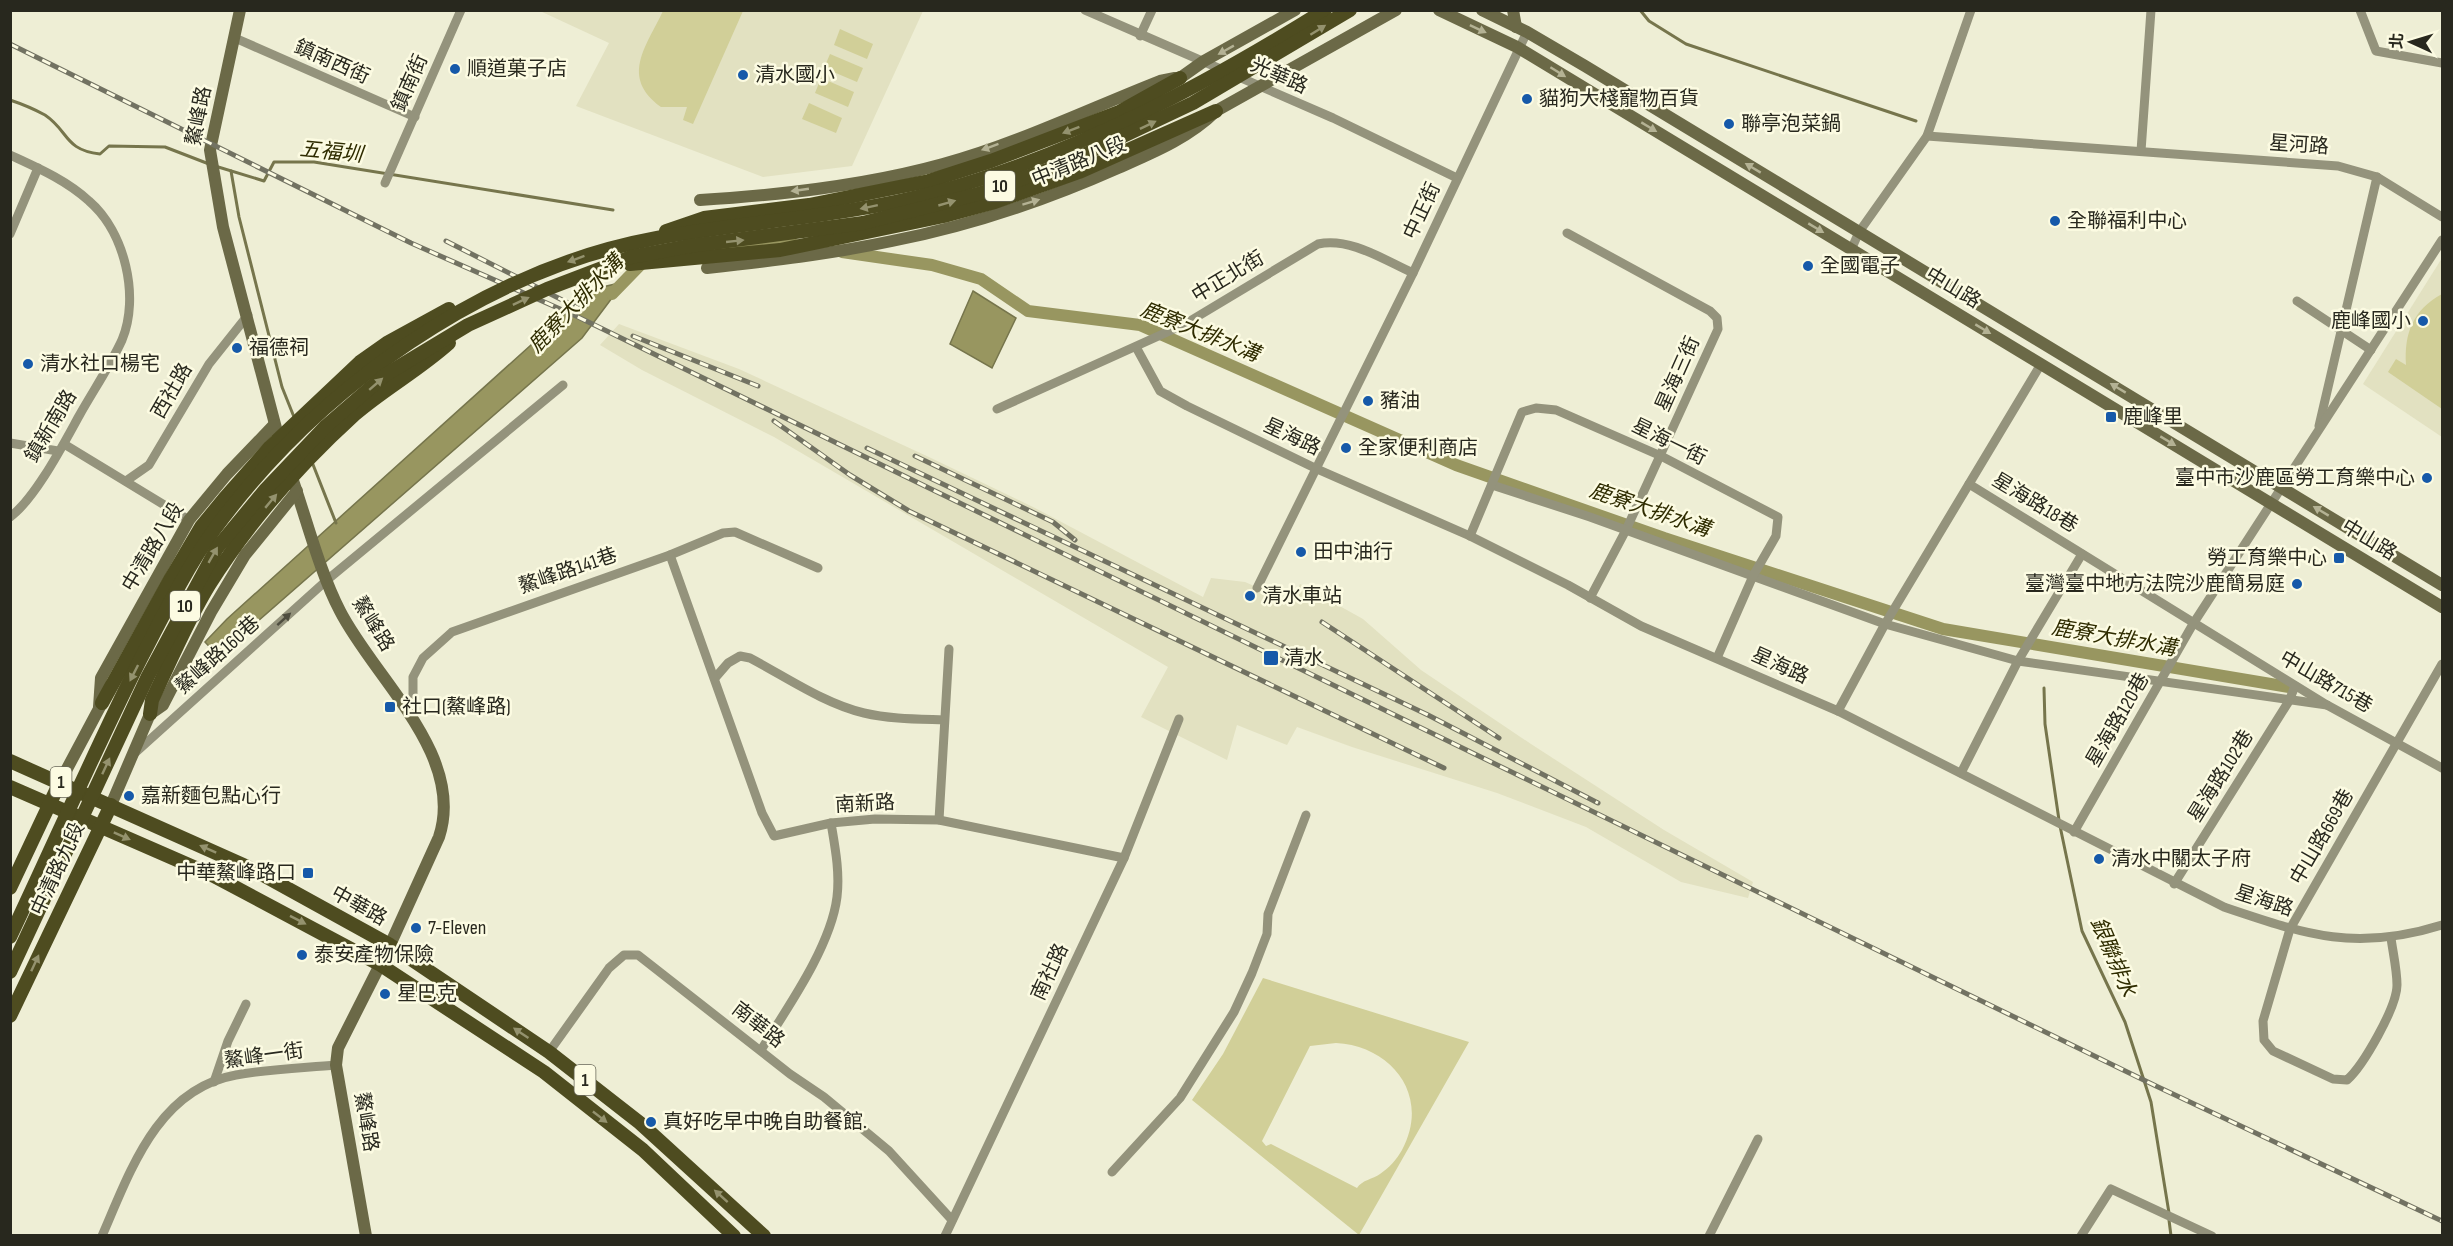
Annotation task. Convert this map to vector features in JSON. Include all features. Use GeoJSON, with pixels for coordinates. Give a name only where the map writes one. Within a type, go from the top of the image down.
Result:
{"type":"FeatureCollection","features":[{"type":"Feature","properties":{"kind":"main road","name":"10"},"geometry":{"type":"LineString","coordinates":[[10,937],[129,682],[165,612],[213,531],[259,477],[324,408],[386,359],[463,309],[540,273],[582,257],[632,244],[842,212],[933,193],[1061,151],[1180,94],[1325,10]]}},
{"type":"Feature","properties":{"kind":"main road","name":"10"},"geometry":{"type":"LineString","coordinates":[[10,972],[148,676],[217,548],[266,489],[325,428],[385,375],[468,325],[547,289],[631,257],[690,246],[863,224],[978,194],[1065,164],[1183,108],[1282,53],[1350,10]]}},
{"type":"Feature","properties":{"kind":"main road"},"geometry":{"type":"LineString","coordinates":[[632,244],[704,218],[809,205],[929,181],[991,161],[1119,112],[1181,78]]}},
{"type":"Feature","properties":{"kind":"main road"},"geometry":{"type":"LineString","coordinates":[[616,264],[646,264],[780,250],[944,216],[995,202],[1080,172],[1216,111]]}},
{"type":"Feature","properties":{"kind":"main road"},"geometry":{"type":"LineString","coordinates":[[100,705],[201,527],[270,447],[360,362],[387,343],[449,309],[463,309]]}},
{"type":"Feature","properties":{"kind":"main road"},"geometry":{"type":"LineString","coordinates":[[150,714],[152,700],[208,588],[244,533],[309,459],[356,414],[429,361],[468,325]]}},
{"type":"Feature","properties":{"kind":"main road","name":"中華路"},"geometry":{"type":"LineString","coordinates":[[11,763],[60,782],[252,869],[390,945],[549,1052],[640,1123],[764,1236]]}},
{"type":"Feature","properties":{"kind":"main road","name":"中清路九段"},"geometry":{"type":"LineString","coordinates":[[10,888],[60,782]]}},
{"type":"Feature","properties":{"kind":"main road","name":"中華路"},"geometry":{"type":"LineString","coordinates":[[10,787],[214,876],[379,964],[544,1072],[643,1150],[734,1236]]}},
{"type":"Feature","properties":{"kind":"main road","name":"中清路九段"},"geometry":{"type":"LineString","coordinates":[[10,1016],[99,825],[111,805]]}},
{"type":"Feature","properties":{"kind":"street","name":"鰲峰路"},"geometry":{"type":"LineString","coordinates":[[240,10],[210,150],[224,227],[274,425],[340,611],[413,720],[441,781],[446,802],[445,820],[390,945],[338,1048],[336,1065],[366,1236]]}},
{"type":"Feature","properties":{"kind":"street","name":"鎮南街"},"geometry":{"type":"LineString","coordinates":[[385,181],[461,10]]}},
{"type":"Feature","properties":{"kind":"street","name":"光華路"},"geometry":{"type":"LineString","coordinates":[[1085,10],[1259,88],[1333,118],[1457,178]]}},
{"type":"Feature","properties":{"kind":"street"},"geometry":{"type":"LineString","coordinates":[[1140,36],[1152,10]]}},
{"type":"Feature","properties":{"kind":"street"},"geometry":{"type":"LineString","coordinates":[[1273,24],[1275,10]]}},
{"type":"Feature","properties":{"kind":"street"},"geometry":{"type":"LineString","coordinates":[[707,268],[700,200],[760,196],[875,180],[944,164],[1160,81],[1181,78],[1204,62],[1295,10]]}},
{"type":"Feature","properties":{"kind":"street","name":"中清路八段"},"geometry":{"type":"LineString","coordinates":[[707,268],[885,243],[965,223],[1055,194],[1163,148],[1205,122],[1216,111],[1396,10]]}},
{"type":"Feature","properties":{"kind":"street","name":"中山路"},"geometry":{"type":"LineString","coordinates":[[1438,10],[1517,47],[2442,607]]}},
{"type":"Feature","properties":{"kind":"street","name":"中山路"},"geometry":{"type":"LineString","coordinates":[[1482,10],[1522,29],[2442,585]]}},
{"type":"Feature","properties":{"kind":"street"},"geometry":{"type":"LineString","coordinates":[[1514,10],[1522,29]]}},
{"type":"Feature","properties":{"kind":"street"},"geometry":{"type":"LineString","coordinates":[[1851,250],[1859,232],[1927,136],[1971,10]]}},
{"type":"Feature","properties":{"kind":"street"},"geometry":{"type":"LineString","coordinates":[[2141,151],[2151,10]]}},
{"type":"Feature","properties":{"kind":"street"},"geometry":{"type":"LineString","coordinates":[[2360,10],[2376,51],[2442,63]]}},
{"type":"Feature","properties":{"kind":"street","name":"中正街"},"geometry":{"type":"LineString","coordinates":[[1317,469],[1413,273],[1517,47],[1522,29]]}},
{"type":"Feature","properties":{"kind":"street","name":"鎮南西街"},"geometry":{"type":"LineString","coordinates":[[235,38],[415,117]]}},
{"type":"Feature","properties":{"kind":"street","name":"星河路"},"geometry":{"type":"LineString","coordinates":[[1927,136],[2338,166],[2377,177],[2442,218]]}},
{"type":"Feature","properties":{"kind":"street","name":"鎮新南路"},"geometry":{"type":"LineString","coordinates":[[10,155],[72,187],[92,203],[111,230],[124,258],[129,285],[128,310],[122,339],[61,447],[33,491],[10,518]]}},
{"type":"Feature","properties":{"kind":"street"},"geometry":{"type":"LineString","coordinates":[[10,234],[38,168]]}},
{"type":"Feature","properties":{"kind":"street"},"geometry":{"type":"LineString","coordinates":[[2318,432],[2377,177]]}},
{"type":"Feature","properties":{"kind":"street","name":"星海三街"},"geometry":{"type":"LineString","coordinates":[[1567,233],[1710,311],[1717,318],[1718,329],[1626,530],[1590,598]]}},
{"type":"Feature","properties":{"kind":"street","name":"星海路120巷"},"geometry":{"type":"LineString","coordinates":[[2074,832],[2193,624],[2442,240]]}},
{"type":"Feature","properties":{"kind":"street","name":"中正北街"},"geometry":{"type":"LineString","coordinates":[[997,409],[1185,324],[1318,244],[1332,241],[1347,244],[1413,273]]}},
{"type":"Feature","properties":{"kind":"street"},"geometry":{"type":"LineString","coordinates":[[2297,301],[2371,350]]}},
{"type":"Feature","properties":{"kind":"street","name":"西社路"},"geometry":{"type":"LineString","coordinates":[[126,481],[149,465],[208,364],[248,315]]}},
{"type":"Feature","properties":{"kind":"street","name":"星海路"},"geometry":{"type":"LineString","coordinates":[[1136,347],[1160,391],[1317,469],[1470,536],[1641,626],[1838,711],[2224,907],[2290,929],[2341,939],[2391,938],[2442,925]]}},
{"type":"Feature","properties":{"kind":"street"},"geometry":{"type":"LineString","coordinates":[[1838,711],[1885,624],[2041,364]]}},
{"type":"Feature","properties":{"kind":"street"},"geometry":{"type":"LineString","coordinates":[[326,575],[563,385]]}},
{"type":"Feature","properties":{"kind":"street","name":"星海一街"},"geometry":{"type":"LineString","coordinates":[[1470,536],[1522,412],[1536,408],[1556,410],[1661,456],[1778,517],[1776,536],[1753,576],[1717,658]]}},
{"type":"Feature","properties":{"kind":"street","name":"中清路八段"},"geometry":{"type":"LineString","coordinates":[[60,782],[100,705],[101,678],[189,520],[274,425]]}},
{"type":"Feature","properties":{"kind":"street"},"geometry":{"type":"LineString","coordinates":[[10,443],[61,447],[126,481],[189,520]]}},
{"type":"Feature","properties":{"kind":"street"},"geometry":{"type":"LineString","coordinates":[[1257,588],[1317,469]]}},
{"type":"Feature","properties":{"kind":"street"},"geometry":{"type":"LineString","coordinates":[[1492,484],[1885,624],[2018,661],[2327,705]]}},
{"type":"Feature","properties":{"kind":"street","name":"星海路18巷"},"geometry":{"type":"LineString","coordinates":[[1969,484],[2193,624]]}},
{"type":"Feature","properties":{"kind":"street"},"geometry":{"type":"LineString","coordinates":[[111,805],[150,714],[163,705],[211,612],[245,555],[297,491]]}},
{"type":"Feature","properties":{"kind":"street","name":"鰲峰路141巷"},"geometry":{"type":"LineString","coordinates":[[413,720],[413,677],[423,658],[452,632],[670,555],[723,533],[735,532],[818,568]]}},
{"type":"Feature","properties":{"kind":"street"},"geometry":{"type":"LineString","coordinates":[[1961,773],[2018,661],[2082,554]]}},
{"type":"Feature","properties":{"kind":"street"},"geometry":{"type":"LineString","coordinates":[[670,555],[715,678],[728,663],[740,656],[750,658],[862,713],[902,719],[944,720]]}},
{"type":"Feature","properties":{"kind":"street","name":"鰲峰路160巷"},"geometry":{"type":"LineString","coordinates":[[131,756],[326,575]]}},
{"type":"Feature","properties":{"kind":"street","name":"中山路715巷"},"geometry":{"type":"LineString","coordinates":[[2193,624],[2327,705],[2442,768]]}},
{"type":"Feature","properties":{"kind":"street"},"geometry":{"type":"LineString","coordinates":[[939,820],[949,649]]}},
{"type":"Feature","properties":{"kind":"street","name":"中山路669巷"},"geometry":{"type":"LineString","coordinates":[[2391,938],[2397,987],[2392,1003],[2360,1068],[2348,1080],[2333,1079],[2273,1051],[2264,1040],[2263,1021],[2290,929],[2442,664]]}},
{"type":"Feature","properties":{"kind":"street","name":"南新路"},"geometry":{"type":"LineString","coordinates":[[715,678],[762,813],[774,836],[831,823],[875,819],[939,820],[1124,858]]}},
{"type":"Feature","properties":{"kind":"street","name":"星海路102巷"},"geometry":{"type":"LineString","coordinates":[[2175,884],[2289,701],[2295,686]]}},
{"type":"Feature","properties":{"kind":"street","name":"南社路"},"geometry":{"type":"LineString","coordinates":[[945,1236],[1124,858],[1179,719]]}},
{"type":"Feature","properties":{"kind":"street"},"geometry":{"type":"LineString","coordinates":[[1112,1172],[1180,1098],[1211,1053],[1234,1012],[1256,963],[1266,934],[1268,914],[1306,815]]}},
{"type":"Feature","properties":{"kind":"street"},"geometry":{"type":"LineString","coordinates":[[761,1050],[798,990],[834,917],[838,878],[831,823]]}},
{"type":"Feature","properties":{"kind":"street"},"geometry":{"type":"LineString","coordinates":[[10,871],[24,859]]}},
{"type":"Feature","properties":{"kind":"street","name":"南華路"},"geometry":{"type":"LineString","coordinates":[[549,1052],[609,968],[624,955],[638,955],[889,1151],[952,1220]]}},
{"type":"Feature","properties":{"kind":"street"},"geometry":{"type":"LineString","coordinates":[[214,1082],[228,1041],[246,1004]]}},
{"type":"Feature","properties":{"kind":"street","name":"鰲峰一街"},"geometry":{"type":"LineString","coordinates":[[102,1236],[137,1156],[155,1126],[177,1104],[214,1082],[235,1075],[336,1065]]}},
{"type":"Feature","properties":{"kind":"street"},"geometry":{"type":"LineString","coordinates":[[1709,1236],[1758,1139]]}},
{"type":"Feature","properties":{"kind":"street"},"geometry":{"type":"LineString","coordinates":[[2081,1236],[2111,1189],[2212,1236]]}},
{"type":"Feature","properties":{"kind":"shaded area","name":"清水國小"},"geometry":{"type":"Polygon","coordinates":[[[540,11],[923,11],[852,166],[763,177],[576,106],[609,43],[540,11]]]}},
{"type":"Feature","properties":{"kind":"shaded area"},"geometry":{"type":"Polygon","coordinates":[[[663,11],[743,11],[693,124],[683,120],[687,107],[661,107],[649,96],[639,73],[644,49],[663,11]]]}},
{"type":"Feature","properties":{"kind":"shaded area"},"geometry":{"type":"Polygon","coordinates":[[[840,29],[873,44],[867,59],[834,45],[840,29]]]}},
{"type":"Feature","properties":{"kind":"shaded area"},"geometry":{"type":"Polygon","coordinates":[[[830,54],[863,68],[857,82],[824,68],[830,54]]]}},
{"type":"Feature","properties":{"kind":"shaded area"},"geometry":{"type":"Polygon","coordinates":[[[821,78],[854,92],[848,107],[815,93],[821,78]]]}},
{"type":"Feature","properties":{"kind":"shaded area"},"geometry":{"type":"Polygon","coordinates":[[[809,103],[842,118],[836,133],[802,119],[809,103]]]}},
{"type":"Feature","properties":{"kind":"shaded area","name":"鹿峰國小"},"geometry":{"type":"Polygon","coordinates":[[[2442,258],[2442,437],[2363,384],[2442,258]]]}},
{"type":"Feature","properties":{"kind":"shaded area"},"geometry":{"type":"Polygon","coordinates":[[[2442,294],[2442,409],[2388,372],[2396,359],[2406,365],[2407,343],[2412,324],[2424,307],[2442,294]]]}},
{"type":"Feature","properties":{"kind":"shaded area"},"geometry":{"type":"Polygon","coordinates":[[[619,324],[739,369],[931,458],[1035,508],[1203,597],[1211,578],[1245,582],[1292,603],[1300,584],[1363,619],[1421,670],[1531,744],[1664,830],[1753,882],[1748,898],[1681,882],[1586,827],[1497,793],[1297,727],[1287,745],[1237,725],[1227,760],[1141,717],[1168,667],[774,437],[642,370],[600,345],[619,324]]]}},
{"type":"Feature","properties":{"kind":"shaded area"},"geometry":{"type":"Polygon","coordinates":[[[1263,978],[1469,1042],[1359,1235],[1192,1100],[1223,1054],[1263,978]],[[1336,1043],[1310,1046],[1262,1141],[1266,1146],[1271,1144],[1357,1188],[1383,1172],[1398,1157],[1410,1130],[1412,1111],[1409,1093],[1401,1077],[1374,1053],[1356,1046],[1336,1043]]]}},
{"type":"Feature","properties":{"kind":"water"},"geometry":{"type":"Polygon","coordinates":[[[624,282],[582,338],[218,656],[205,642],[227,619],[562,317],[585,291],[624,282]]]}},
{"type":"Feature","properties":{"kind":"water"},"geometry":{"type":"Polygon","coordinates":[[[973,291],[1016,318],[992,368],[950,344],[973,291]]]}},
{"type":"Feature","properties":{"kind":"waterway"},"geometry":{"type":"LineString","coordinates":[[1640,10],[1649,21],[1686,44],[1916,121]]}},
{"type":"Feature","properties":{"kind":"waterway","name":"五福圳"},"geometry":{"type":"LineString","coordinates":[[10,100],[45,115],[73,144],[88,152],[100,154],[109,146],[165,147],[209,164]]}},
{"type":"Feature","properties":{"kind":"waterway","name":"五福圳"},"geometry":{"type":"LineString","coordinates":[[215,166],[264,181],[274,162],[314,162],[613,210]]}},
{"type":"Feature","properties":{"kind":"waterway"},"geometry":{"type":"LineString","coordinates":[[231,171],[239,217],[282,387],[294,417]]}},
{"type":"Feature","properties":{"kind":"waterway","name":"鹿寮大排水溝"},"geometry":{"type":"LineString","coordinates":[[726,249],[776,242],[795,245]]}},
{"type":"Feature","properties":{"kind":"waterway","name":"鹿寮大排水溝"},"geometry":{"type":"LineString","coordinates":[[842,252],[932,265],[981,279],[1028,311],[1140,325],[1456,465],[1664,538],[1943,629],[2289,687]]}},
{"type":"Feature","properties":{"kind":"waterway","name":"鹿寮大排水溝"},"geometry":{"type":"LineString","coordinates":[[612,294],[646,259]]}},
{"type":"Feature","properties":{"kind":"waterway"},"geometry":{"type":"LineString","coordinates":[[312,462],[336,523]]}},
{"type":"Feature","properties":{"kind":"waterway","name":"銀聯排水"},"geometry":{"type":"LineString","coordinates":[[2044,688],[2045,724],[2059,820]]}},
{"type":"Feature","properties":{"kind":"waterway","name":"銀聯排水"},"geometry":{"type":"LineString","coordinates":[[2060,826],[2082,931],[2125,1022],[2151,1102],[2169,1213]]}},
{"type":"Feature","properties":{"kind":"waterway","name":"銀聯排水"},"geometry":{"type":"LineString","coordinates":[[2169,1220],[2171,1236]]}},
{"type":"Feature","properties":{"kind":"railway"},"geometry":{"type":"LineString","coordinates":[[10,44],[411,243],[576,316],[2156,1086],[2442,1221]]}},
{"type":"Feature","properties":{"kind":"railway"},"geometry":{"type":"LineString","coordinates":[[446,241],[580,309]]}},
{"type":"Feature","properties":{"kind":"railway"},"geometry":{"type":"LineString","coordinates":[[633,336],[758,386]]}},
{"type":"Feature","properties":{"kind":"railway"},"geometry":{"type":"LineString","coordinates":[[774,421],[850,475],[909,511],[1444,768]]}},
{"type":"Feature","properties":{"kind":"railway"},"geometry":{"type":"LineString","coordinates":[[867,448],[1428,715],[1598,803]]}},
{"type":"Feature","properties":{"kind":"railway"},"geometry":{"type":"LineString","coordinates":[[915,456],[1053,522],[1075,540]]}},
{"type":"Feature","properties":{"kind":"railway"},"geometry":{"type":"LineString","coordinates":[[1322,622],[1499,738]]}},
{"type":"Feature","properties":{"kind":"place","name":"順道菓子店"},"geometry":{"type":"Point","coordinates":[455,69]}},
{"type":"Feature","properties":{"kind":"place","name":"清水國小"},"geometry":{"type":"Point","coordinates":[743,75]}},
{"type":"Feature","properties":{"kind":"place","name":"貓狗大棧寵物百貨"},"geometry":{"type":"Point","coordinates":[1527,99]}},
{"type":"Feature","properties":{"kind":"place","name":"聯亭泡菜鍋"},"geometry":{"type":"Point","coordinates":[1729,124]}},
{"type":"Feature","properties":{"kind":"place","name":"全聯福利中心"},"geometry":{"type":"Point","coordinates":[2055,221]}},
{"type":"Feature","properties":{"kind":"place","name":"全國電子"},"geometry":{"type":"Point","coordinates":[1808,266]}},
{"type":"Feature","properties":{"kind":"place","name":"鹿峰國小"},"geometry":{"type":"Point","coordinates":[2423,321]}},
{"type":"Feature","properties":{"kind":"place","name":"福德祠"},"geometry":{"type":"Point","coordinates":[237,348]}},
{"type":"Feature","properties":{"kind":"place","name":"清水社口楊宅"},"geometry":{"type":"Point","coordinates":[28,364]}},
{"type":"Feature","properties":{"kind":"place","name":"豬油"},"geometry":{"type":"Point","coordinates":[1368,401]}},
{"type":"Feature","properties":{"kind":"place","name":"鹿峰里"},"geometry":{"type":"Point","coordinates":[2111,417]}},
{"type":"Feature","properties":{"kind":"place","name":"全家便利商店"},"geometry":{"type":"Point","coordinates":[1346,448]}},
{"type":"Feature","properties":{"kind":"place","name":"臺中市沙鹿區勞工育樂中心"},"geometry":{"type":"Point","coordinates":[2427,478]}},
{"type":"Feature","properties":{"kind":"place","name":"田中油行"},"geometry":{"type":"Point","coordinates":[1301,552]}},
{"type":"Feature","properties":{"kind":"place","name":"勞工育樂中心"},"geometry":{"type":"Point","coordinates":[2339,558]}},
{"type":"Feature","properties":{"kind":"place","name":"臺灣臺中地方法院沙鹿簡易庭"},"geometry":{"type":"Point","coordinates":[2297,584]}},
{"type":"Feature","properties":{"kind":"place","name":"清水車站"},"geometry":{"type":"Point","coordinates":[1250,596]}},
{"type":"Feature","properties":{"kind":"place","name":"清水"},"geometry":{"type":"Point","coordinates":[1271,658]}},
{"type":"Feature","properties":{"kind":"place","name":"社口(鰲峰路)"},"geometry":{"type":"Point","coordinates":[390,707]}},
{"type":"Feature","properties":{"kind":"place","name":"嘉新麵包點心行"},"geometry":{"type":"Point","coordinates":[129,796]}},
{"type":"Feature","properties":{"kind":"place","name":"清水中關太子府"},"geometry":{"type":"Point","coordinates":[2099,859]}},
{"type":"Feature","properties":{"kind":"place","name":"中華鰲峰路口"},"geometry":{"type":"Point","coordinates":[308,873]}},
{"type":"Feature","properties":{"kind":"place","name":"7-Eleven"},"geometry":{"type":"Point","coordinates":[416,928]}},
{"type":"Feature","properties":{"kind":"place","name":"泰安產物保險"},"geometry":{"type":"Point","coordinates":[302,955]}},
{"type":"Feature","properties":{"kind":"place","name":"星巴克"},"geometry":{"type":"Point","coordinates":[385,994]}},
{"type":"Feature","properties":{"kind":"place","name":"真好吃早中晚自助餐館."},"geometry":{"type":"Point","coordinates":[651,1122]}}]}
